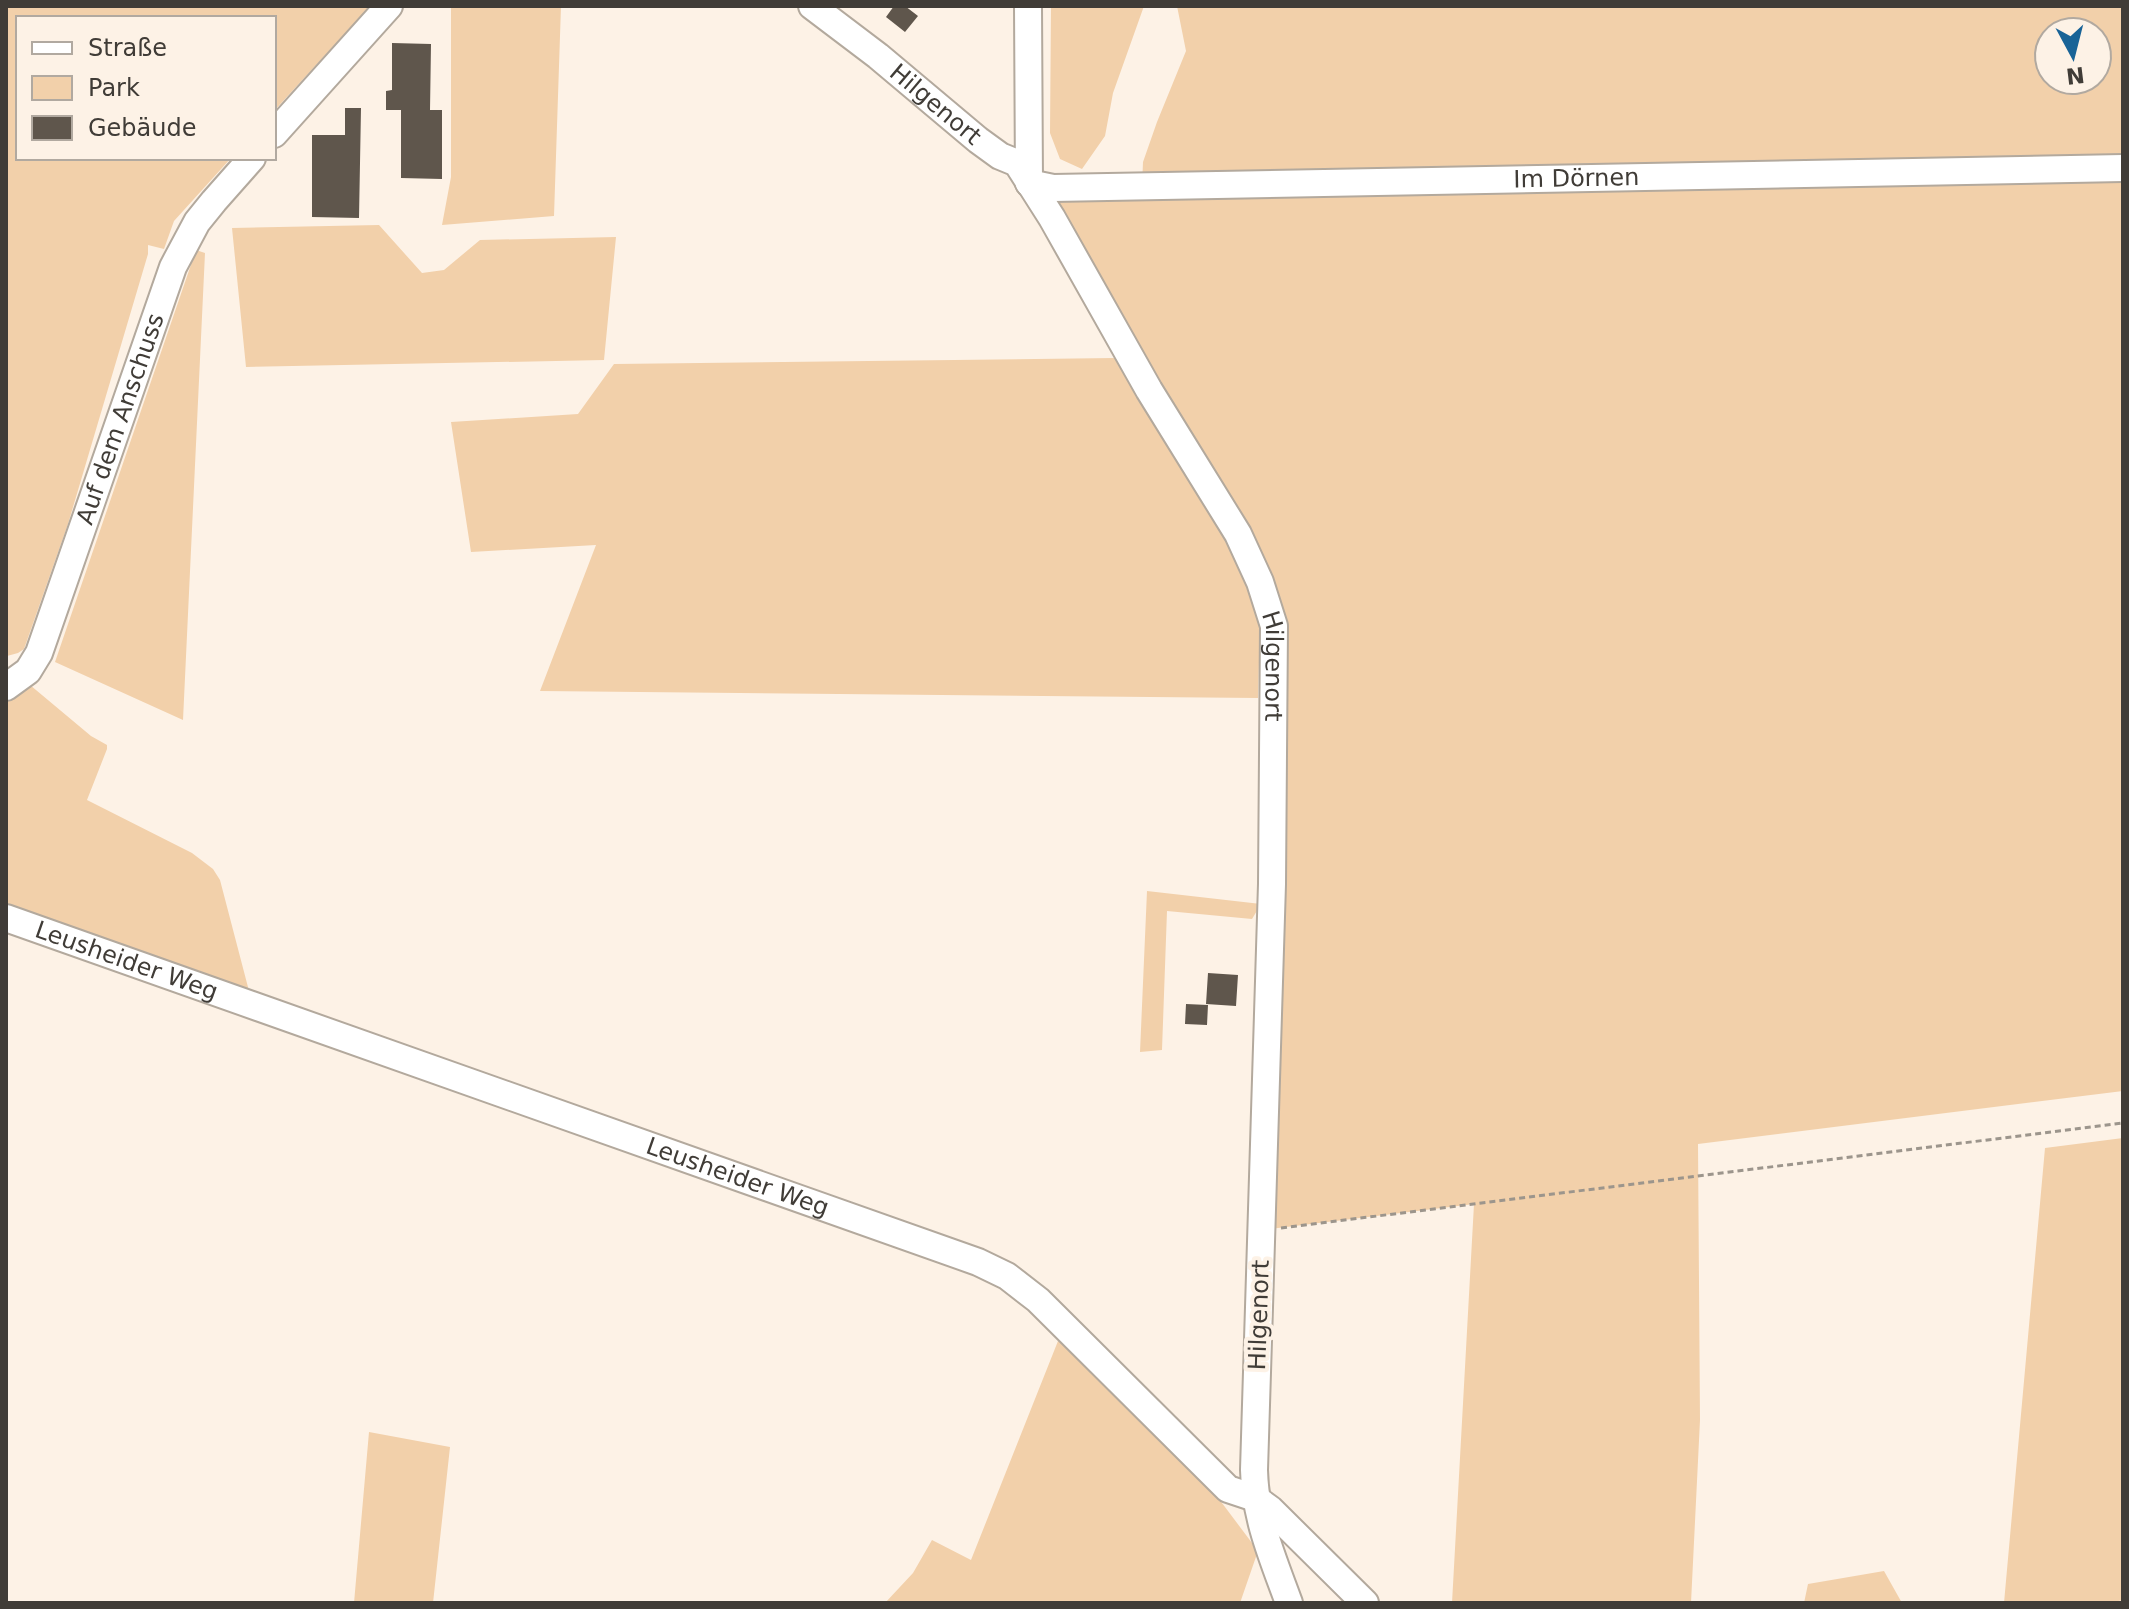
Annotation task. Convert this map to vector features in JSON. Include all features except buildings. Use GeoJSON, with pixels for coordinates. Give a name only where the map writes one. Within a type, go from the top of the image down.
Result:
{"type":"FeatureCollection","features":[{"type":"Feature","properties":{"kind":"street"},"geometry":{"type":"LineString","coordinates":[[276,132],[389,6]]}},
{"type":"Feature","properties":{"kind":"street","name":"Hilgenort"},"geometry":{"type":"LineString","coordinates":[[812,6],[878,56],[978,140],[1000,156],[1017,163],[1067,244],[1149,390],[1238,534],[1260,582],[1274,626],[1272,884],[1254,1470],[1255,1498],[1262,1529],[1289,1603]]}},
{"type":"Feature","properties":{"kind":"street"},"geometry":{"type":"LineString","coordinates":[[1028,6],[1029,183]]}},
{"type":"Feature","properties":{"kind":"street","name":"Auf dem Anschuss"},"geometry":{"type":"LineString","coordinates":[[6,687],[28,671],[39,653],[173,267],[197,222],[250,160]]}},
{"type":"Feature","properties":{"kind":"street","name":"Im Dörnen"},"geometry":{"type":"LineString","coordinates":[[1029,183],[1053,188],[2123,168]]}},
{"type":"Feature","properties":{"kind":"street","name":"Leusheider Weg"},"geometry":{"type":"LineString","coordinates":[[6,918],[978,1262],[1007,1276],[1038,1300],[1228,1489],[1255,1498],[1270,1509],[1365,1603]]}},
{"type":"Feature","properties":{"kind":"path"},"geometry":{"type":"LineString","coordinates":[[1262,1230],[2123,1123]]}},
{"type":"Feature","properties":{"kind":"green space"},"geometry":{"type":"Polygon","coordinates":[[[6,6],[370,6],[276,109],[276,16],[16,16],[16,160],[229,160],[174,221],[164,249],[148,245],[148,254],[68,524],[24,649],[7,656],[6,665],[6,6]]]}},
{"type":"Feature","properties":{"kind":"green space"},"geometry":{"type":"Polygon","coordinates":[[[451,6],[561,6],[554,216],[442,225],[451,177],[451,6]]]}},
{"type":"Feature","properties":{"kind":"green space"},"geometry":{"type":"Polygon","coordinates":[[[1051,6],[1144,6],[1113,93],[1105,136],[1082,169],[1060,159],[1050,133],[1051,6]]]}},
{"type":"Feature","properties":{"kind":"green space"},"geometry":{"type":"Polygon","coordinates":[[[1177,6],[2123,6],[2123,1091],[1698,1144],[1700,1420],[1691,1603],[1452,1603],[1474,1204],[1262,1230],[1274,626],[1052,218],[1053,188],[1142,186],[1143,162],[1186,51],[1177,6]]]}},
{"type":"Feature","properties":{"kind":"green space"},"geometry":{"type":"Polygon","coordinates":[[[379,225],[422,273],[444,270],[480,240],[616,237],[604,360],[246,367],[232,228],[379,225]]]}},
{"type":"Feature","properties":{"kind":"green space"},"geometry":{"type":"Polygon","coordinates":[[[196,250],[205,253],[183,720],[55,662],[196,250]]]}},
{"type":"Feature","properties":{"kind":"green space"},"geometry":{"type":"Polygon","coordinates":[[[1114,358],[1143,391],[1254,582],[1260,627],[1258,698],[540,691],[596,545],[471,552],[451,422],[578,414],[614,364],[1114,358]]]}},
{"type":"Feature","properties":{"kind":"green space"},"geometry":{"type":"Polygon","coordinates":[[[30,685],[91,736],[107,745],[87,800],[192,853],[213,869],[220,880],[249,991],[6,903],[6,700],[30,685]]]}},
{"type":"Feature","properties":{"kind":"green space"},"geometry":{"type":"Polygon","coordinates":[[[1147,891],[1261,904],[1252,919],[1167,911],[1162,1050],[1140,1052],[1147,891]]]}},
{"type":"Feature","properties":{"kind":"green space"},"geometry":{"type":"Polygon","coordinates":[[[2123,1138],[2123,1600],[2109,1603],[2004,1603],[2045,1148],[2123,1138]]]}},
{"type":"Feature","properties":{"kind":"green space"},"geometry":{"type":"Polygon","coordinates":[[[1060,1336],[1213,1491],[1258,1551],[1240,1603],[885,1603],[913,1573],[932,1540],[971,1560],[1060,1336]]]}},
{"type":"Feature","properties":{"kind":"green space"},"geometry":{"type":"Polygon","coordinates":[[[369,1432],[450,1447],[433,1603],[354,1603],[369,1432]]]}},
{"type":"Feature","properties":{"kind":"green space"},"geometry":{"type":"Polygon","coordinates":[[[1884,1571],[1902,1603],[1804,1603],[1808,1584],[1884,1571]]]}}]}
